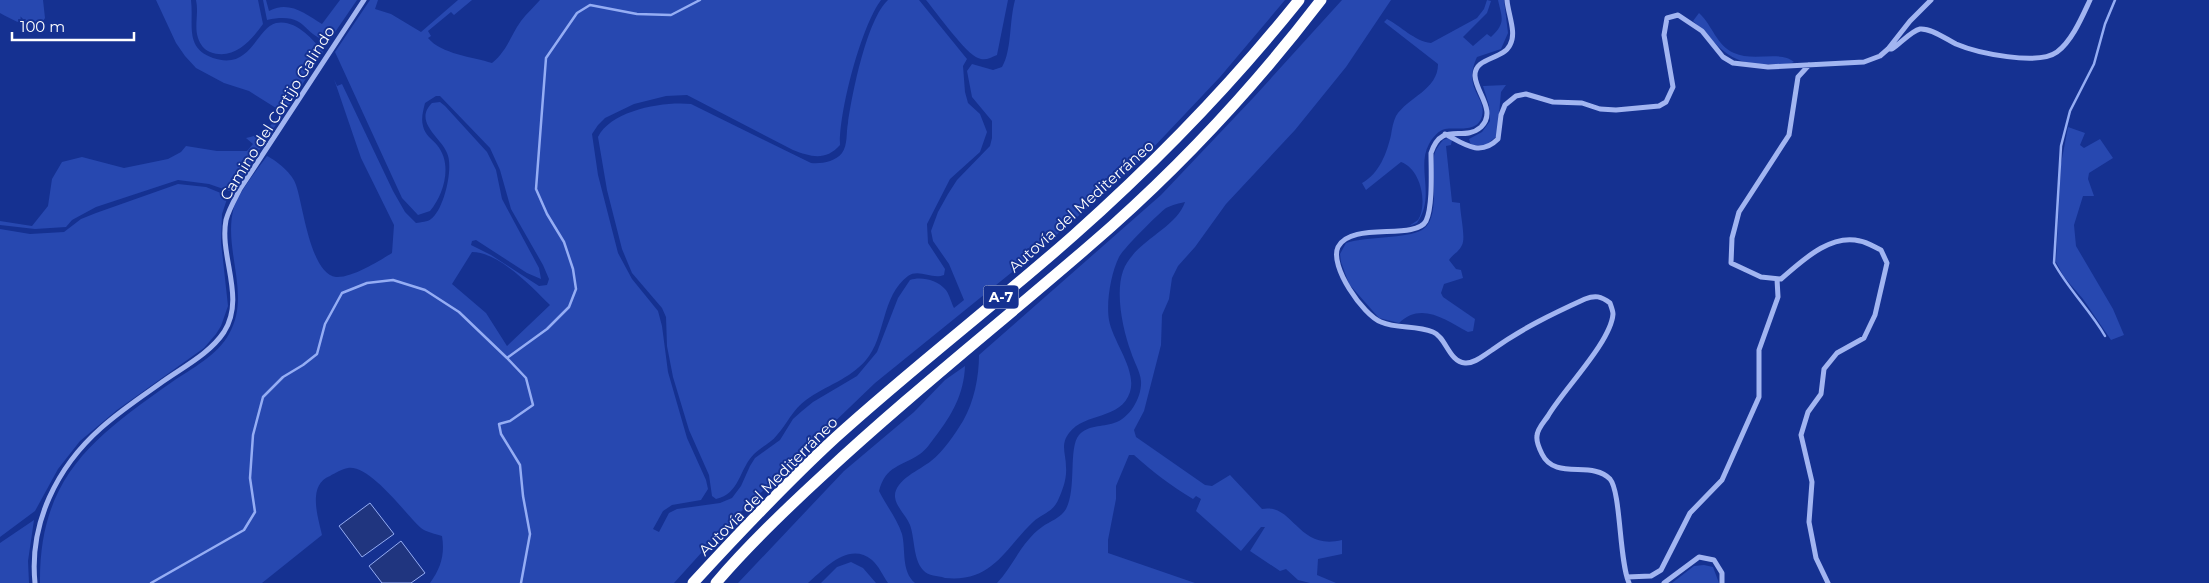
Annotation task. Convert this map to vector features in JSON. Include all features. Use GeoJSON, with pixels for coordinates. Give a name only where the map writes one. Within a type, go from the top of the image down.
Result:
{"type":"FeatureCollection","features":[{"type":"Feature","properties":{"kind":"highway","name":"Autovía del Mediterráneo"},"geometry":{"type":"LineString","coordinates":[[693,583],[783,488],[836,437],[1073,236],[1170,145],[1262,46],[1299,0]]}},
{"type":"Feature","properties":{"kind":"highway","name":"Autovía del Mediterráneo"},"geometry":{"type":"LineString","coordinates":[[716,583],[781,514],[888,415],[1112,226],[1182,158],[1244,93],[1282,50],[1321,0]]}},
{"type":"Feature","properties":{"kind":"street","name":"Camino del Cortijo Galindo"},"geometry":{"type":"LineString","coordinates":[[35,583],[35,549],[38,529],[50,495],[70,462],[102,427],[205,352],[218,340],[225,330],[233,303],[225,238],[226,221],[230,208],[240,189],[364,0]]}},
{"type":"Feature","properties":{"kind":"street"},"geometry":{"type":"LineString","coordinates":[[1507,0],[1513,35],[1510,46],[1504,52],[1481,63],[1476,68],[1475,75],[1487,108],[1486,116],[1482,126],[1476,129],[1468,132],[1445,134],[1438,138],[1431,153],[1429,211],[1425,222],[1421,227],[1387,230],[1352,236],[1344,240],[1336,253],[1338,268],[1352,292],[1373,317],[1380,322],[1393,326],[1434,332],[1441,338],[1457,360],[1465,363],[1480,358],[1515,333],[1585,299],[1594,296],[1603,298],[1610,303],[1613,313],[1607,332],[1556,403],[1537,435],[1538,447],[1544,458],[1554,466],[1570,470],[1601,472],[1610,480],[1615,489],[1620,539],[1628,580],[1652,576],[1661,570],[1690,513],[1722,480],[1759,397],[1759,350],[1778,297],[1777,279]]}},
{"type":"Feature","properties":{"kind":"street"},"geometry":{"type":"LineString","coordinates":[[1445,134],[1473,149],[1486,148],[1498,140],[1501,115],[1505,105],[1516,96],[1526,94],[1553,102],[1582,103],[1600,109],[1616,110],[1659,106],[1666,102],[1673,87],[1664,35],[1667,18],[1678,15],[1702,31],[1723,57],[1733,62],[1768,67],[1864,62],[1880,56],[1888,50],[1910,21],[1931,0]]}},
{"type":"Feature","properties":{"kind":"street"},"geometry":{"type":"LineString","coordinates":[[1888,50],[1892,50],[1918,30],[1926,29],[1957,44],[1999,57],[2048,57],[2057,52],[2066,43],[2090,0]]}},
{"type":"Feature","properties":{"kind":"street"},"geometry":{"type":"LineString","coordinates":[[1809,65],[1798,77],[1788,135],[1739,212],[1732,238],[1731,263],[1762,278],[1781,279],[1821,249],[1837,241],[1859,240],[1881,250],[1887,263],[1876,315],[1864,338],[1837,353],[1824,369],[1821,394],[1808,412],[1801,435],[1812,482],[1809,522],[1816,558],[1828,583]]}},
{"type":"Feature","properties":{"kind":"street"},"geometry":{"type":"LineString","coordinates":[[1664,583],[1699,558],[1714,560],[1722,573],[1722,583]]}},
{"type":"Feature","properties":{"kind":"shaded area"},"geometry":{"type":"Polygon","coordinates":[[[0,0],[43,0],[45,18],[41,24],[30,25],[20,23],[0,13],[0,0]]]}},
{"type":"Feature","properties":{"kind":"shaded area"},"geometry":{"type":"Polygon","coordinates":[[[156,0],[191,0],[194,42],[204,54],[213,58],[236,59],[251,47],[269,26],[276,23],[290,24],[296,27],[314,41],[323,52],[284,113],[249,91],[224,83],[196,68],[176,43],[156,0]]]}},
{"type":"Feature","properties":{"kind":"shaded area"},"geometry":{"type":"Polygon","coordinates":[[[196,0],[258,0],[263,24],[247,43],[234,52],[218,54],[210,52],[202,46],[198,38],[196,29],[196,0]]]}},
{"type":"Feature","properties":{"kind":"shaded area"},"geometry":{"type":"Polygon","coordinates":[[[263,0],[266,0],[269,11],[283,7],[290,8],[322,24],[340,0],[357,0],[329,41],[320,39],[304,26],[291,19],[267,20],[263,0]]]}},
{"type":"Feature","properties":{"kind":"shaded area"},"geometry":{"type":"Polygon","coordinates":[[[370,0],[378,0],[375,9],[391,14],[421,32],[458,0],[472,0],[454,15],[451,12],[428,31],[431,36],[428,38],[441,48],[492,63],[505,48],[521,21],[540,0],[881,0],[866,29],[847,91],[840,145],[829,154],[812,156],[793,150],[687,95],[666,96],[634,104],[605,118],[592,134],[598,175],[618,253],[632,279],[658,311],[662,326],[668,372],[687,438],[706,480],[708,489],[701,500],[672,505],[663,511],[653,529],[659,532],[669,513],[677,509],[720,503],[732,498],[741,486],[755,458],[780,440],[793,419],[813,402],[857,376],[877,352],[898,298],[910,280],[924,279],[938,283],[949,295],[954,308],[964,300],[949,264],[933,241],[931,231],[938,212],[957,180],[990,146],[992,121],[972,97],[967,71],[972,64],[993,70],[1002,67],[1009,44],[1015,0],[1285,0],[1220,77],[1150,151],[1038,251],[875,383],[721,531],[674,583],[430,583],[441,561],[443,549],[442,536],[421,528],[367,474],[357,469],[348,468],[323,480],[318,486],[316,502],[322,535],[262,583],[40,583],[42,547],[49,515],[60,488],[76,464],[117,422],[211,355],[229,334],[235,319],[238,303],[238,287],[231,239],[234,207],[244,188],[267,156],[284,168],[292,177],[299,194],[314,252],[327,273],[336,277],[350,275],[392,253],[394,225],[361,158],[334,79],[337,86],[342,84],[393,191],[405,212],[416,223],[431,219],[436,214],[444,198],[449,159],[444,147],[430,129],[425,117],[432,103],[440,102],[445,106],[487,152],[496,170],[502,199],[539,268],[541,279],[527,273],[476,240],[472,241],[471,245],[491,255],[539,286],[547,285],[549,279],[511,209],[500,170],[490,148],[440,96],[436,96],[425,103],[422,118],[423,126],[442,153],[446,170],[443,188],[435,204],[430,211],[418,215],[402,198],[335,52],[370,0]],[[472,252],[452,284],[486,313],[507,346],[550,305],[504,264],[482,254],[472,252]]]}},
{"type":"Feature","properties":{"kind":"shaded area"},"geometry":{"type":"Polygon","coordinates":[[[888,0],[919,0],[967,59],[963,66],[968,103],[980,114],[987,132],[980,152],[950,179],[927,224],[928,243],[945,269],[944,275],[912,274],[899,284],[888,305],[877,340],[866,360],[853,372],[801,404],[775,438],[749,460],[735,487],[724,496],[716,499],[712,496],[709,475],[689,430],[673,377],[667,346],[666,317],[662,308],[632,273],[622,249],[607,190],[598,137],[614,120],[639,109],[667,104],[691,104],[811,163],[823,163],[832,160],[842,153],[845,146],[857,76],[867,40],[873,23],[888,0]]]}},
{"type":"Feature","properties":{"kind":"shaded area"},"geometry":{"type":"Polygon","coordinates":[[[926,0],[1008,0],[997,55],[983,59],[973,55],[959,41],[926,0]]]}},
{"type":"Feature","properties":{"kind":"shaded area"},"geometry":{"type":"Polygon","coordinates":[[[1342,0],[1391,0],[1346,67],[1295,130],[1226,204],[1195,247],[1178,266],[1172,278],[1169,299],[1162,315],[1161,345],[1144,411],[1134,430],[1136,437],[1205,485],[1212,486],[1230,475],[1262,509],[1273,509],[1282,513],[1315,539],[1327,542],[1342,540],[1342,554],[1318,559],[1317,575],[1336,583],[1310,583],[1298,580],[1286,569],[1280,571],[1250,551],[1265,527],[1261,527],[1241,551],[1196,511],[1201,499],[1196,496],[1193,499],[1162,479],[1134,455],[1129,455],[1116,486],[1116,499],[1108,540],[1108,553],[1195,583],[997,583],[1029,539],[1042,527],[1061,515],[1066,509],[1071,491],[1074,449],[1079,435],[1087,429],[1114,423],[1125,417],[1137,400],[1141,381],[1128,343],[1120,301],[1123,271],[1136,251],[1173,220],[1185,202],[1168,207],[1162,211],[1127,247],[1116,264],[1109,296],[1108,313],[1111,329],[1130,375],[1130,392],[1119,407],[1076,426],[1066,437],[1064,446],[1065,479],[1057,503],[1033,522],[1006,552],[987,569],[975,575],[961,578],[945,578],[925,572],[917,560],[912,531],[896,501],[896,491],[903,481],[940,453],[963,421],[975,389],[979,355],[1161,195],[1342,0]]]}},
{"type":"Feature","properties":{"kind":"shaded area"},"geometry":{"type":"Polygon","coordinates":[[[1487,0],[1491,1],[1487,13],[1463,37],[1473,46],[1487,34],[1491,37],[1496,32],[1502,20],[1498,0],[1504,0],[1508,33],[1501,49],[1477,57],[1473,68],[1473,85],[1483,109],[1482,116],[1480,121],[1472,127],[1443,130],[1430,142],[1424,163],[1425,203],[1422,213],[1417,223],[1409,226],[1418,220],[1421,213],[1422,196],[1418,179],[1408,166],[1401,162],[1366,190],[1362,183],[1378,169],[1387,149],[1396,116],[1401,109],[1428,87],[1437,73],[1438,64],[1384,22],[1387,19],[1413,36],[1431,43],[1477,18],[1484,9],[1487,0]]]}},
{"type":"Feature","properties":{"kind":"shaded area"},"geometry":{"type":"Polygon","coordinates":[[[1699,13],[1728,50],[1750,57],[1774,56],[1794,62],[1789,64],[1757,64],[1735,58],[1718,47],[1693,21],[1699,13]]]}},
{"type":"Feature","properties":{"kind":"shaded area"},"geometry":{"type":"Polygon","coordinates":[[[1506,85],[1501,92],[1497,136],[1486,145],[1471,145],[1469,139],[1482,132],[1490,121],[1489,105],[1483,86],[1506,85]]]}},
{"type":"Feature","properties":{"kind":"shaded area"},"geometry":{"type":"Polygon","coordinates":[[[276,118],[279,120],[232,192],[209,184],[178,180],[96,207],[72,220],[66,227],[35,229],[0,225],[0,221],[32,226],[48,206],[52,179],[62,162],[82,157],[124,168],[168,159],[181,152],[186,146],[217,151],[247,151],[253,144],[246,138],[263,132],[276,118]]]}},
{"type":"Feature","properties":{"kind":"shaded area"},"geometry":{"type":"Polygon","coordinates":[[[2068,127],[2085,133],[2080,145],[2084,148],[2100,139],[2113,158],[2089,173],[2088,179],[2094,196],[2083,196],[2074,225],[2076,246],[2113,309],[2124,335],[2111,340],[2083,299],[2064,277],[2056,262],[2061,164],[2068,127]]]}},
{"type":"Feature","properties":{"kind":"shaded area"},"geometry":{"type":"Polygon","coordinates":[[[1448,138],[1452,140],[1451,145],[1446,146],[1452,202],[1460,203],[1463,237],[1461,247],[1449,260],[1456,269],[1461,270],[1463,278],[1444,284],[1441,293],[1443,297],[1475,319],[1473,331],[1468,332],[1442,318],[1425,313],[1416,313],[1399,323],[1379,318],[1349,284],[1340,254],[1346,243],[1415,233],[1422,230],[1428,224],[1434,196],[1433,164],[1435,154],[1443,140],[1448,138]]]}},
{"type":"Feature","properties":{"kind":"shaded area"},"geometry":{"type":"Polygon","coordinates":[[[178,184],[206,187],[228,196],[222,214],[221,242],[228,306],[221,326],[204,348],[117,410],[80,441],[58,469],[35,511],[0,537],[0,229],[30,234],[64,232],[81,219],[178,184]]]}},
{"type":"Feature","properties":{"kind":"shaded area"},"geometry":{"type":"Polygon","coordinates":[[[965,366],[960,395],[941,429],[922,452],[890,471],[882,482],[879,491],[900,528],[906,566],[908,573],[915,583],[888,583],[872,560],[855,553],[846,555],[830,564],[808,583],[738,583],[844,471],[914,412],[945,380],[965,366]]]}},
{"type":"Feature","properties":{"kind":"shaded area"},"geometry":{"type":"Polygon","coordinates":[[[370,503],[394,534],[362,557],[339,526],[370,503]]]}},
{"type":"Feature","properties":{"kind":"shaded area"},"geometry":{"type":"Polygon","coordinates":[[[34,520],[28,561],[29,583],[0,583],[0,543],[34,520]]]}},
{"type":"Feature","properties":{"kind":"shaded area"},"geometry":{"type":"Polygon","coordinates":[[[401,541],[425,573],[411,583],[382,583],[369,566],[401,541]]]}},
{"type":"Feature","properties":{"kind":"shaded area"},"geometry":{"type":"Polygon","coordinates":[[[851,562],[863,568],[876,583],[821,583],[837,567],[851,562]]]}},
{"type":"Feature","properties":{"kind":"shaded area"},"geometry":{"type":"Polygon","coordinates":[[[1704,565],[1713,567],[1719,583],[1672,583],[1694,566],[1704,565]]]}},
{"type":"Feature","properties":{"kind":"waterway"},"geometry":{"type":"LineString","coordinates":[[521,583],[530,534],[520,465],[501,434],[499,424],[510,421],[533,405],[526,378],[507,358],[547,329],[569,307],[576,289],[573,269],[564,242],[547,214],[536,189],[546,58],[577,13],[590,5],[637,14],[671,15],[700,0]]}},
{"type":"Feature","properties":{"kind":"waterway"},"geometry":{"type":"LineString","coordinates":[[2105,336],[2054,263],[2061,146],[2070,111],[2094,64],[2105,24],[2115,0]]}},
{"type":"Feature","properties":{"kind":"waterway"},"geometry":{"type":"LineString","coordinates":[[151,583],[244,530],[255,512],[250,478],[253,435],[263,397],[283,377],[317,354],[325,324],[342,293],[367,283],[393,280],[425,290],[459,312],[507,358]]}}]}
